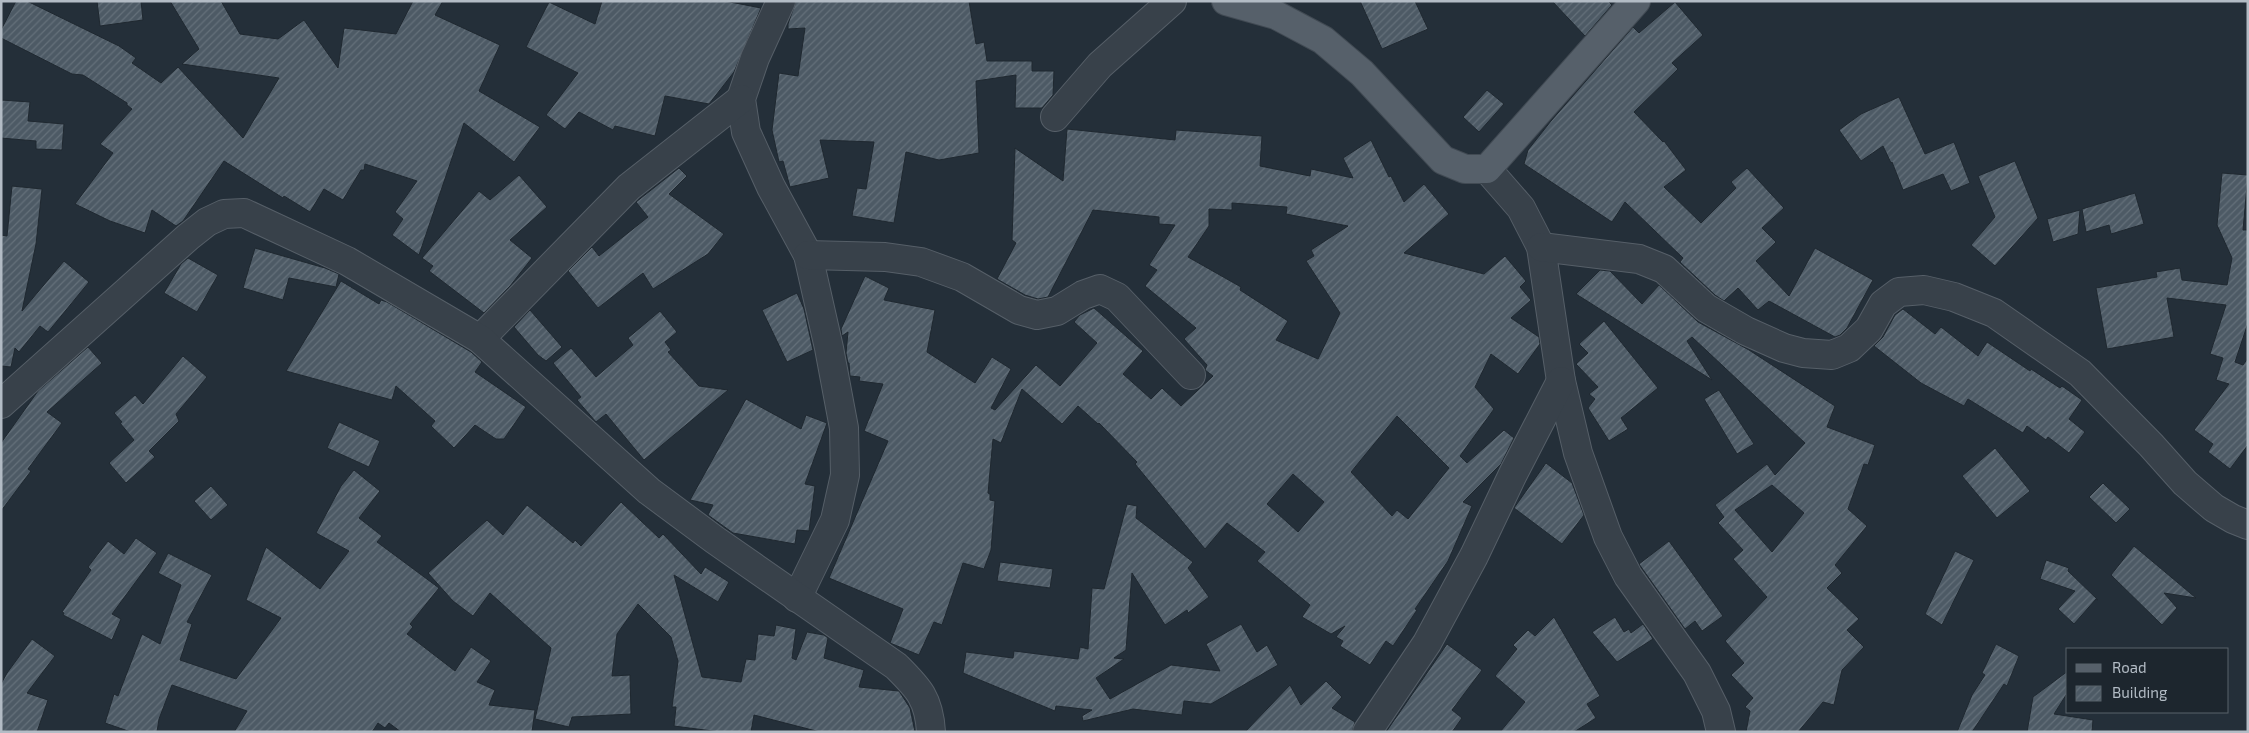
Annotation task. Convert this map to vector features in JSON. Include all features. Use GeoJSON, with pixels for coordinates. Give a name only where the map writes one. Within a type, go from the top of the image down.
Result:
{"type":"FeatureCollection","features":[{"type":"Feature","properties":{"kind":"main road"},"geometry":{"type":"LineString","coordinates":[[1226,1],[1277,8],[1323,40],[1362,73],[1443,160],[1465,169],[1487,169],[1636,1]]}},
{"type":"Feature","properties":{"kind":"street"},"geometry":{"type":"LineString","coordinates":[[781,1],[755,58],[741,99],[746,132],[771,187],[808,255],[829,348],[844,428],[845,475],[835,520],[797,598]]}},
{"type":"Feature","properties":{"kind":"street"},"geometry":{"type":"LineString","coordinates":[[1055,117],[1100,65],[1172,1]]}},
{"type":"Feature","properties":{"kind":"street"},"geometry":{"type":"LineString","coordinates":[[480,339],[630,187],[741,99]]}},
{"type":"Feature","properties":{"kind":"street"},"geometry":{"type":"LineString","coordinates":[[1487,169],[1521,208],[1541,247],[1561,381],[1578,453],[1608,537],[1628,576],[1697,673],[1716,711],[1721,732]]}},
{"type":"Feature","properties":{"kind":"street"},"geometry":{"type":"LineString","coordinates":[[1,404],[207,222],[224,214],[244,213],[347,262],[480,339],[649,491],[902,672],[920,690],[930,719],[931,732]]}},
{"type":"Feature","properties":{"kind":"street"},"geometry":{"type":"LineString","coordinates":[[1541,247],[1640,259],[1664,269],[1706,308],[1746,331],[1784,348],[1803,353],[1832,355],[1850,348],[1869,329],[1883,304],[1899,292],[1924,290],[1954,297],[1994,313],[2080,373],[2151,444],[2185,483],[2214,508],[2248,525]]}},
{"type":"Feature","properties":{"kind":"street"},"geometry":{"type":"LineString","coordinates":[[808,255],[885,257],[922,262],[962,277],[1019,310],[1037,315],[1056,311],[1082,295],[1100,289],[1117,297],[1191,375]]}},
{"type":"Feature","properties":{"kind":"street"},"geometry":{"type":"LineString","coordinates":[[1367,732],[1427,643],[1474,556],[1513,474],[1561,381]]}},
{"type":"Feature","properties":{"kind":"building"},"geometry":{"type":"Polygon","coordinates":[[[16,1],[27,1],[119,46],[136,58],[132,63],[161,83],[178,67],[243,138],[279,78],[182,64],[199,49],[170,1],[221,1],[240,34],[278,39],[304,20],[338,68],[344,28],[396,34],[413,1],[443,1],[435,15],[500,45],[479,91],[540,127],[514,162],[464,123],[419,255],[392,235],[403,219],[395,212],[417,181],[365,164],[364,170],[361,170],[343,200],[324,189],[310,212],[284,196],[283,198],[224,161],[183,221],[176,226],[152,210],[145,233],[110,221],[75,204],[113,153],[100,144],[132,109],[127,103],[83,75],[72,74],[1,38],[1,30],[16,1]]]}},
{"type":"Feature","properties":{"kind":"building"},"geometry":{"type":"Polygon","coordinates":[[[97,1],[141,1],[143,20],[100,26],[97,1]]]}},
{"type":"Feature","properties":{"kind":"building"},"geometry":{"type":"Polygon","coordinates":[[[602,1],[725,1],[761,8],[734,72],[709,104],[665,96],[655,136],[615,126],[613,130],[579,112],[565,129],[546,115],[578,73],[526,47],[549,2],[595,24],[602,1]]]}},
{"type":"Feature","properties":{"kind":"building"},"geometry":{"type":"Polygon","coordinates":[[[796,1],[969,1],[976,44],[984,42],[987,61],[1032,61],[1032,71],[1054,71],[1053,95],[1042,108],[1015,108],[1016,75],[976,81],[979,153],[939,160],[906,152],[894,223],[852,216],[857,188],[866,189],[874,142],[820,140],[829,178],[790,187],[783,161],[779,162],[772,130],[779,73],[798,76],[805,28],[788,29],[796,1]]]}},
{"type":"Feature","properties":{"kind":"building"},"geometry":{"type":"Polygon","coordinates":[[[1360,1],[1415,1],[1428,29],[1382,49],[1360,1]]]}},
{"type":"Feature","properties":{"kind":"building"},"geometry":{"type":"Polygon","coordinates":[[[1552,1],[1608,1],[1612,5],[1585,36],[1552,1]]]}},
{"type":"Feature","properties":{"kind":"building"},"geometry":{"type":"Polygon","coordinates":[[[1675,2],[1703,35],[1672,63],[1678,69],[1634,112],[1664,141],[1686,170],[1664,187],[1701,223],[1736,188],[1731,182],[1747,168],[1784,208],[1762,228],[1776,242],[1756,261],[1789,296],[1815,248],[1873,280],[1847,328],[1840,335],[1835,337],[1769,301],[1758,310],[1738,288],[1724,301],[1680,262],[1683,258],[1625,202],[1612,222],[1524,164],[1528,150],[1551,121],[1633,27],[1639,33],[1675,2]]]}},
{"type":"Feature","properties":{"kind":"building"},"geometry":{"type":"Polygon","coordinates":[[[1487,90],[1504,104],[1479,132],[1463,117],[1487,90]]]}},
{"type":"Feature","properties":{"kind":"building"},"geometry":{"type":"Polygon","coordinates":[[[1899,97],[1925,154],[1954,142],[1970,183],[1951,191],[1943,174],[1903,190],[1892,162],[1883,146],[1861,161],[1839,130],[1861,114],[1899,97]]]}},
{"type":"Feature","properties":{"kind":"building"},"geometry":{"type":"Polygon","coordinates":[[[1,100],[30,102],[28,121],[64,124],[62,150],[36,149],[36,141],[1,138],[1,100]]]}},
{"type":"Feature","properties":{"kind":"building"},"geometry":{"type":"Polygon","coordinates":[[[1067,129],[1175,140],[1176,130],[1262,136],[1260,166],[1310,176],[1311,169],[1353,178],[1343,158],[1371,140],[1404,202],[1424,184],[1449,214],[1404,253],[1484,274],[1505,256],[1526,281],[1520,287],[1531,300],[1511,318],[1539,337],[1540,344],[1518,374],[1491,354],[1475,387],[1494,409],[1460,456],[1467,463],[1504,430],[1514,438],[1501,464],[1463,502],[1472,506],[1448,561],[1415,609],[1417,610],[1393,646],[1386,641],[1370,665],[1340,646],[1343,641],[1336,637],[1345,626],[1331,634],[1302,617],[1310,605],[1257,561],[1265,552],[1227,523],[1205,549],[1135,464],[1137,462],[1099,423],[1078,406],[1062,424],[1022,389],[1001,443],[993,439],[988,493],[990,494],[990,500],[995,501],[991,550],[984,569],[963,563],[942,625],[934,622],[919,655],[890,643],[903,609],[829,578],[888,441],[864,431],[883,384],[859,381],[860,377],[850,376],[846,353],[848,332],[842,336],[841,329],[865,276],[889,288],[884,300],[935,310],[927,352],[975,383],[992,357],[1011,369],[991,408],[995,410],[1036,365],[1060,386],[1097,343],[1074,322],[1080,315],[1094,308],[1143,351],[1123,374],[1151,399],[1162,388],[1181,406],[1213,376],[1205,370],[1207,365],[1184,339],[1196,328],[1145,286],[1157,270],[1149,265],[1175,225],[1159,224],[1159,217],[1093,210],[1048,297],[1038,299],[1025,295],[997,279],[1016,243],[1012,240],[1015,148],[1063,181],[1067,129]],[[1232,203],[1232,210],[1209,209],[1209,226],[1188,257],[1241,287],[1240,290],[1288,321],[1276,340],[1318,359],[1340,313],[1306,261],[1314,256],[1311,250],[1348,226],[1286,214],[1287,207],[1232,203]],[[1397,416],[1351,472],[1392,516],[1397,510],[1408,519],[1449,468],[1397,416]],[[1293,474],[1267,504],[1298,532],[1324,502],[1293,474]]]}},
{"type":"Feature","properties":{"kind":"building"},"geometry":{"type":"Polygon","coordinates":[[[2015,161],[2038,218],[1995,266],[1971,245],[1995,217],[1978,176],[2015,161]]]}},
{"type":"Feature","properties":{"kind":"building"},"geometry":{"type":"Polygon","coordinates":[[[679,168],[687,176],[669,194],[724,234],[708,254],[653,289],[643,273],[598,308],[568,271],[592,247],[599,256],[648,217],[636,202],[679,168]]]}},
{"type":"Feature","properties":{"kind":"building"},"geometry":{"type":"Polygon","coordinates":[[[2222,173],[2248,175],[2243,230],[2248,230],[2248,323],[2235,362],[2243,365],[2248,358],[2248,445],[2230,469],[2208,452],[2213,444],[2194,430],[2229,384],[2216,380],[2223,358],[2210,354],[2226,305],[2167,298],[2174,337],[2107,349],[2096,288],[2157,277],[2156,272],[2180,268],[2182,280],[2227,285],[2232,258],[2217,225],[2222,173]]]}},
{"type":"Feature","properties":{"kind":"building"},"geometry":{"type":"Polygon","coordinates":[[[519,175],[547,207],[510,240],[532,258],[510,286],[484,313],[429,271],[433,266],[422,258],[479,191],[490,200],[519,175]]]}},
{"type":"Feature","properties":{"kind":"building"},"geometry":{"type":"Polygon","coordinates":[[[12,186],[42,189],[36,244],[22,311],[64,261],[89,282],[48,332],[40,326],[19,352],[15,348],[11,367],[1,366],[1,235],[7,236],[12,186]]]}},
{"type":"Feature","properties":{"kind":"building"},"geometry":{"type":"Polygon","coordinates":[[[2135,193],[2144,224],[2111,234],[2109,225],[2086,232],[2082,209],[2135,193]]]}},
{"type":"Feature","properties":{"kind":"building"},"geometry":{"type":"Polygon","coordinates":[[[2080,210],[2078,234],[2053,242],[2047,219],[2080,210]]]}},
{"type":"Feature","properties":{"kind":"building"},"geometry":{"type":"Polygon","coordinates":[[[255,248],[325,268],[339,274],[336,287],[289,278],[283,300],[243,288],[255,248]]]}},
{"type":"Feature","properties":{"kind":"building"},"geometry":{"type":"Polygon","coordinates":[[[188,258],[218,275],[197,312],[164,293],[181,264],[188,258]]]}},
{"type":"Feature","properties":{"kind":"building"},"geometry":{"type":"Polygon","coordinates":[[[1600,270],[1610,271],[1642,304],[1659,285],[1698,322],[1749,350],[1835,406],[1827,427],[1875,445],[1868,465],[1864,464],[1848,509],[1867,526],[1835,565],[1842,573],[1827,588],[1859,619],[1847,630],[1864,647],[1842,670],[1834,705],[1823,702],[1798,732],[1746,732],[1750,711],[1745,707],[1753,698],[1731,675],[1744,663],[1725,641],[1767,597],[1733,559],[1743,550],[1718,523],[1724,517],[1715,505],[1767,464],[1775,475],[1805,443],[1692,337],[1687,341],[1712,380],[1576,294],[1600,270]],[[1772,485],[1735,510],[1772,552],[1804,513],[1772,485]]]}},
{"type":"Feature","properties":{"kind":"building"},"geometry":{"type":"Polygon","coordinates":[[[341,281],[379,304],[381,300],[387,302],[471,352],[482,362],[475,372],[526,407],[504,439],[496,439],[475,425],[454,448],[431,426],[435,421],[396,386],[392,400],[286,371],[341,281]]]}},
{"type":"Feature","properties":{"kind":"building"},"geometry":{"type":"Polygon","coordinates":[[[797,293],[804,309],[813,350],[787,362],[762,310],[797,293]]]}},
{"type":"Feature","properties":{"kind":"building"},"geometry":{"type":"Polygon","coordinates":[[[1903,309],[1935,334],[1941,327],[1978,356],[1987,342],[2030,371],[2031,369],[2060,388],[2062,386],[2082,400],[2069,419],[2085,432],[2069,453],[2048,437],[2046,440],[2027,426],[2023,433],[1968,399],[1964,406],[1921,383],[1874,346],[1883,337],[1895,315],[1903,309]]]}},
{"type":"Feature","properties":{"kind":"building"},"geometry":{"type":"Polygon","coordinates":[[[530,310],[562,347],[546,361],[538,355],[514,327],[530,310]]]}},
{"type":"Feature","properties":{"kind":"building"},"geometry":{"type":"Polygon","coordinates":[[[660,311],[677,332],[665,342],[671,350],[668,352],[699,386],[728,390],[644,460],[606,414],[596,422],[577,400],[581,397],[553,363],[571,348],[596,377],[633,345],[628,338],[660,311]]]}},
{"type":"Feature","properties":{"kind":"building"},"geometry":{"type":"Polygon","coordinates":[[[1604,321],[1658,388],[1621,418],[1628,429],[1609,441],[1588,408],[1595,399],[1589,394],[1598,387],[1576,364],[1588,353],[1579,344],[1604,321]]]}},
{"type":"Feature","properties":{"kind":"building"},"geometry":{"type":"Polygon","coordinates":[[[88,347],[102,363],[47,412],[62,423],[28,469],[31,471],[1,511],[1,443],[38,391],[88,347]]]}},
{"type":"Feature","properties":{"kind":"building"},"geometry":{"type":"Polygon","coordinates":[[[183,356],[207,377],[176,414],[179,421],[149,451],[155,457],[126,483],[109,463],[134,440],[114,413],[135,395],[143,404],[183,356]]]}},
{"type":"Feature","properties":{"kind":"building"},"geometry":{"type":"Polygon","coordinates":[[[1719,390],[1754,444],[1737,454],[1704,399],[1719,390]]]}},
{"type":"Feature","properties":{"kind":"building"},"geometry":{"type":"Polygon","coordinates":[[[746,399],[801,429],[806,415],[827,423],[805,484],[815,486],[809,531],[797,530],[795,544],[733,533],[708,515],[713,505],[690,500],[746,399]]]}},
{"type":"Feature","properties":{"kind":"building"},"geometry":{"type":"Polygon","coordinates":[[[339,422],[380,441],[369,467],[327,448],[339,422]]]}},
{"type":"Feature","properties":{"kind":"building"},"geometry":{"type":"Polygon","coordinates":[[[1995,448],[2030,491],[1997,518],[1962,476],[1995,448]]]}},
{"type":"Feature","properties":{"kind":"building"},"geometry":{"type":"Polygon","coordinates":[[[1546,463],[1572,483],[1584,515],[1562,544],[1514,508],[1546,463]]]}},
{"type":"Feature","properties":{"kind":"building"},"geometry":{"type":"Polygon","coordinates":[[[354,470],[380,491],[359,518],[382,536],[377,542],[439,588],[410,624],[413,627],[407,634],[455,671],[471,647],[491,661],[477,682],[495,690],[489,705],[535,710],[532,732],[401,732],[389,723],[385,728],[378,723],[372,732],[234,732],[247,711],[172,685],[159,719],[157,732],[131,732],[105,723],[114,694],[118,696],[142,634],[160,644],[181,585],[158,573],[168,553],[212,575],[187,622],[192,624],[180,660],[236,679],[281,618],[246,600],[266,547],[320,589],[349,551],[316,533],[341,486],[354,470]]]}},
{"type":"Feature","properties":{"kind":"building"},"geometry":{"type":"Polygon","coordinates":[[[2103,483],[2130,509],[2116,523],[2089,497],[2103,483]]]}},
{"type":"Feature","properties":{"kind":"building"},"geometry":{"type":"Polygon","coordinates":[[[211,486],[228,505],[211,520],[194,501],[211,486]]]}},
{"type":"Feature","properties":{"kind":"building"},"geometry":{"type":"Polygon","coordinates":[[[621,502],[659,538],[663,534],[701,574],[705,567],[729,582],[718,602],[674,575],[702,677],[741,682],[746,659],[755,660],[758,634],[774,636],[776,625],[796,629],[792,658],[796,660],[807,632],[824,635],[828,638],[824,658],[864,670],[859,687],[899,691],[910,708],[915,732],[820,732],[754,715],[751,732],[720,732],[674,726],[676,707],[672,707],[678,661],[671,637],[638,604],[617,634],[612,676],[630,675],[631,714],[572,717],[569,727],[535,719],[551,648],[490,593],[473,616],[453,601],[428,573],[487,520],[503,535],[527,505],[573,543],[575,540],[581,546],[621,502]]]}},
{"type":"Feature","properties":{"kind":"building"},"geometry":{"type":"Polygon","coordinates":[[[1127,504],[1137,506],[1136,518],[1193,562],[1188,568],[1209,597],[1188,613],[1187,610],[1165,625],[1132,573],[1126,650],[1114,658],[1124,659],[1096,678],[1110,699],[1171,665],[1220,671],[1206,644],[1241,624],[1257,652],[1267,645],[1278,665],[1211,704],[1184,701],[1182,715],[1133,709],[1083,721],[1082,716],[1092,710],[1056,706],[1055,711],[963,673],[966,652],[1013,658],[1014,651],[1078,659],[1080,647],[1088,649],[1092,588],[1104,589],[1127,504]]]}},
{"type":"Feature","properties":{"kind":"building"},"geometry":{"type":"Polygon","coordinates":[[[136,538],[157,553],[112,614],[121,619],[112,640],[63,615],[64,613],[62,612],[91,570],[88,567],[108,541],[124,554],[136,538]]]}},
{"type":"Feature","properties":{"kind":"building"},"geometry":{"type":"Polygon","coordinates":[[[1669,541],[1723,616],[1702,631],[1695,621],[1685,629],[1639,564],[1669,541]]]}},
{"type":"Feature","properties":{"kind":"building"},"geometry":{"type":"Polygon","coordinates":[[[2134,546],[2196,598],[2164,593],[2177,608],[2162,625],[2111,575],[2134,546]]]}},
{"type":"Feature","properties":{"kind":"building"},"geometry":{"type":"Polygon","coordinates":[[[1955,551],[1974,560],[1942,625],[1925,614],[1955,551]]]}},
{"type":"Feature","properties":{"kind":"building"},"geometry":{"type":"Polygon","coordinates":[[[2046,560],[2069,568],[2068,571],[2098,600],[2096,599],[2074,624],[2058,609],[2075,591],[2040,579],[2046,560]]]}},
{"type":"Feature","properties":{"kind":"building"},"geometry":{"type":"Polygon","coordinates":[[[1000,562],[1053,569],[1050,588],[997,581],[1000,562]]]}},
{"type":"Feature","properties":{"kind":"building"},"geometry":{"type":"Polygon","coordinates":[[[1554,617],[1600,696],[1587,704],[1596,718],[1574,732],[1500,732],[1525,702],[1495,676],[1517,649],[1513,645],[1528,630],[1535,636],[1554,617]]]}},
{"type":"Feature","properties":{"kind":"building"},"geometry":{"type":"Polygon","coordinates":[[[1615,617],[1624,632],[1629,629],[1631,633],[1643,624],[1653,639],[1617,662],[1592,632],[1615,617]]]}},
{"type":"Feature","properties":{"kind":"building"},"geometry":{"type":"Polygon","coordinates":[[[32,639],[55,656],[27,693],[48,700],[37,732],[1,732],[1,684],[32,639]]]}},
{"type":"Feature","properties":{"kind":"building"},"geometry":{"type":"Polygon","coordinates":[[[1447,644],[1482,670],[1452,710],[1462,718],[1452,732],[1386,732],[1447,644]]]}},
{"type":"Feature","properties":{"kind":"building"},"geometry":{"type":"Polygon","coordinates":[[[1996,644],[2019,656],[2007,686],[2004,684],[1972,732],[1957,732],[1972,695],[1985,675],[1982,673],[1996,644]]]}},
{"type":"Feature","properties":{"kind":"building"},"geometry":{"type":"Polygon","coordinates":[[[2066,672],[2066,695],[2054,714],[2093,720],[2092,732],[2027,732],[2033,697],[2066,672]]]}},
{"type":"Feature","properties":{"kind":"building"},"geometry":{"type":"Polygon","coordinates":[[[1326,681],[1342,697],[1332,708],[1355,722],[1352,732],[1245,732],[1290,685],[1301,705],[1326,681]]]}}]}
